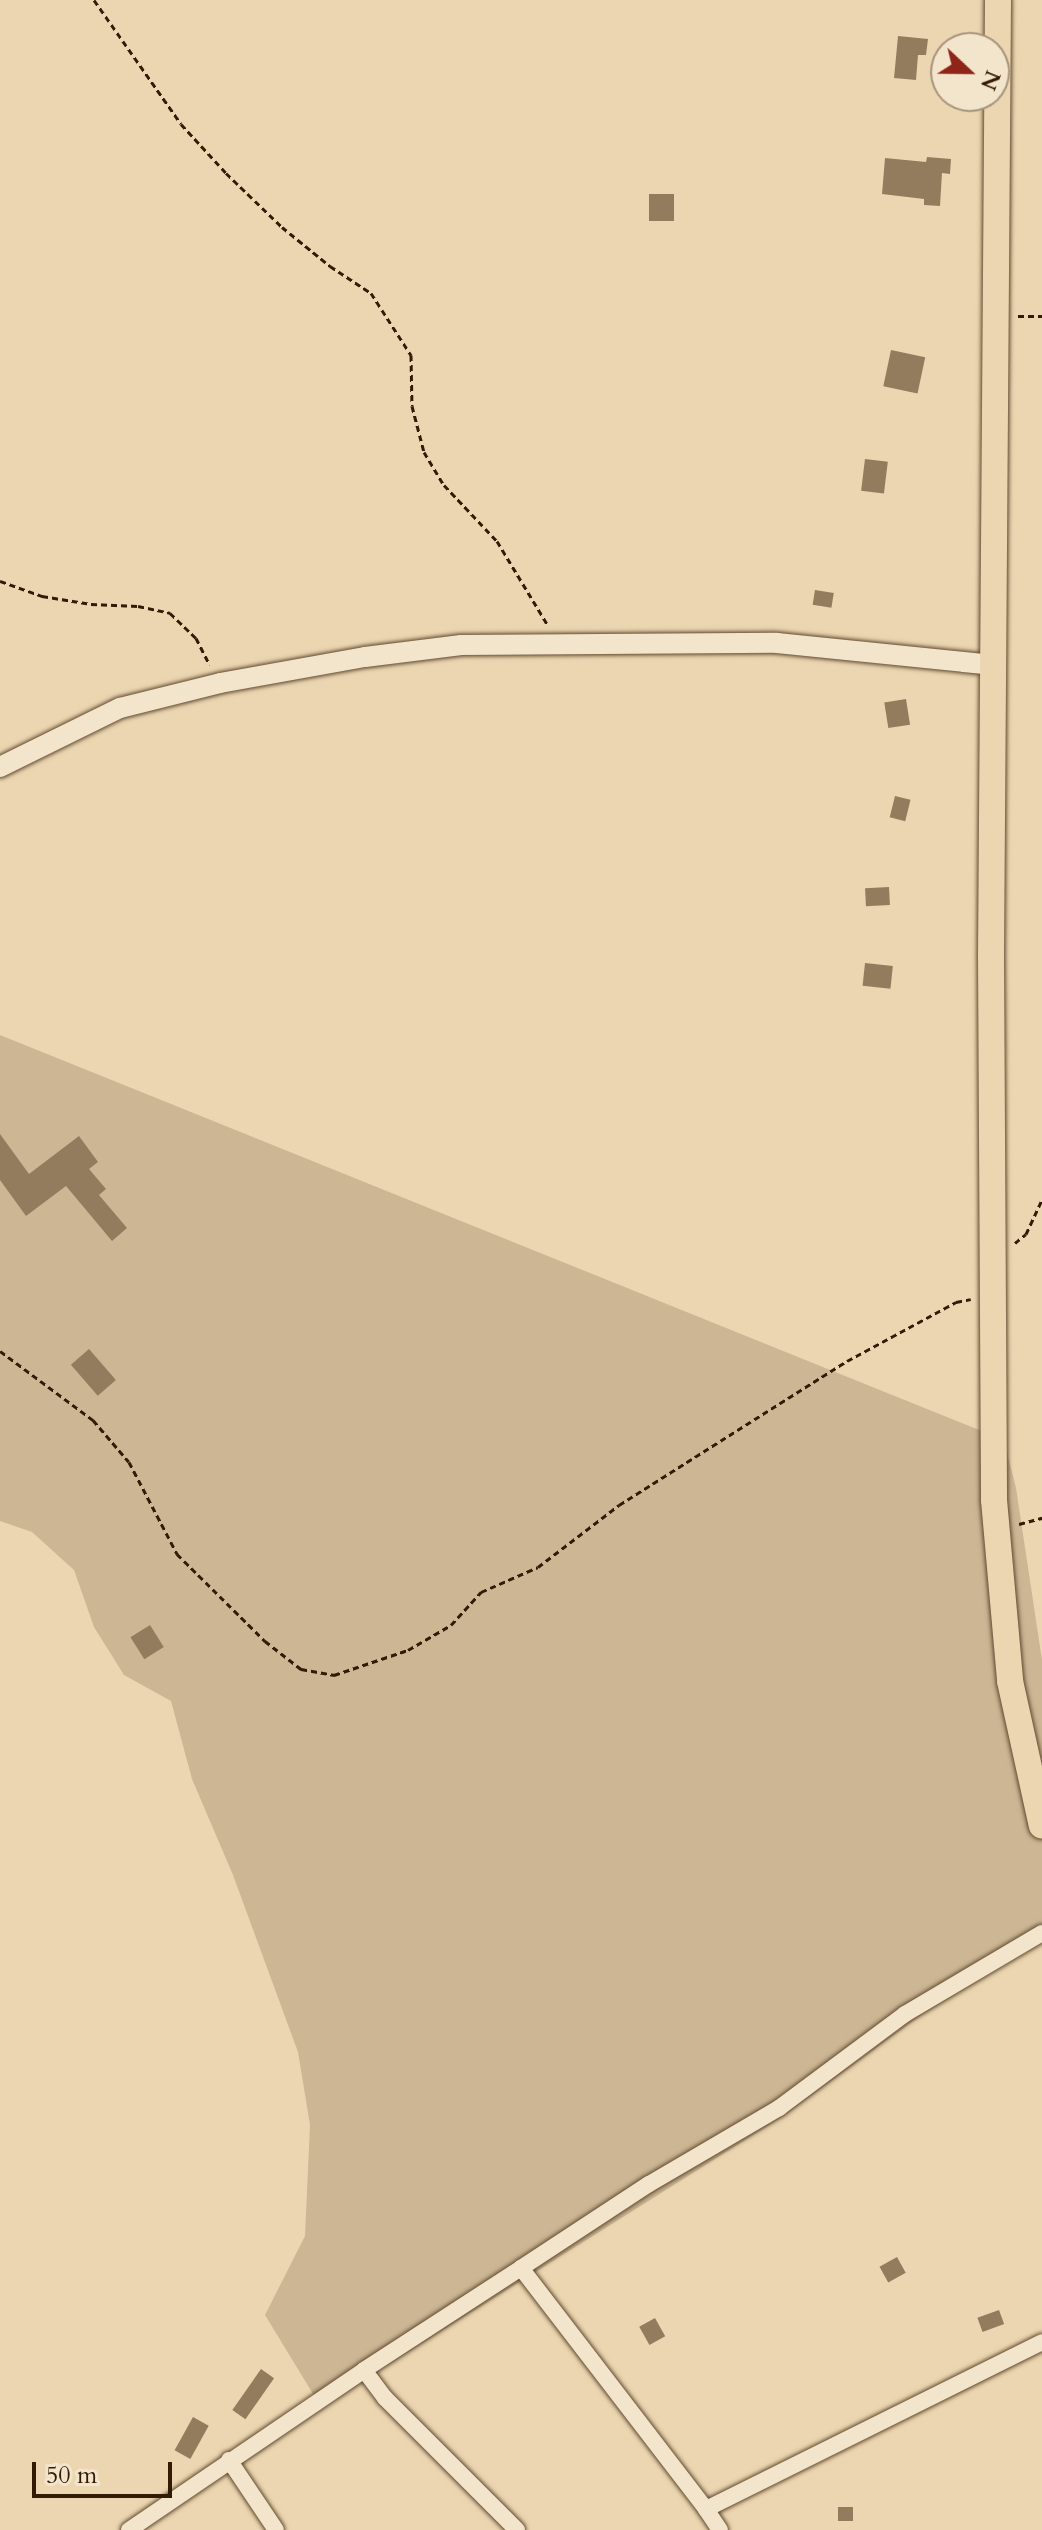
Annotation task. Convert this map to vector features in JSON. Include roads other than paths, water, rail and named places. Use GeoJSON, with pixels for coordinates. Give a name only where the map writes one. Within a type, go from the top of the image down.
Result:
{"type":"FeatureCollection","features":[{"type":"Feature","properties":{"kind":"main road"},"geometry":{"type":"LineString","coordinates":[[998,0],[991,955],[994,1500],[1010,1681],[1042,1826]]}},
{"type":"Feature","properties":{"kind":"street"},"geometry":{"type":"LineString","coordinates":[[0,767],[120,708],[220,683],[365,657],[461,645],[777,643],[995,665]]}},
{"type":"Feature","properties":{"kind":"street"},"geometry":{"type":"LineString","coordinates":[[129,2530],[364,2370],[649,2184],[779,2108],[905,2014],[1042,1933]]}},
{"type":"Feature","properties":{"kind":"street"},"geometry":{"type":"LineString","coordinates":[[521,2268],[720,2530]]}},
{"type":"Feature","properties":{"kind":"street"},"geometry":{"type":"LineString","coordinates":[[706,2509],[1042,2342]]}},
{"type":"Feature","properties":{"kind":"street"},"geometry":{"type":"LineString","coordinates":[[364,2370],[385,2398],[517,2530]]}},
{"type":"Feature","properties":{"kind":"street"},"geometry":{"type":"LineString","coordinates":[[229,2460],[276,2530]]}}]}
